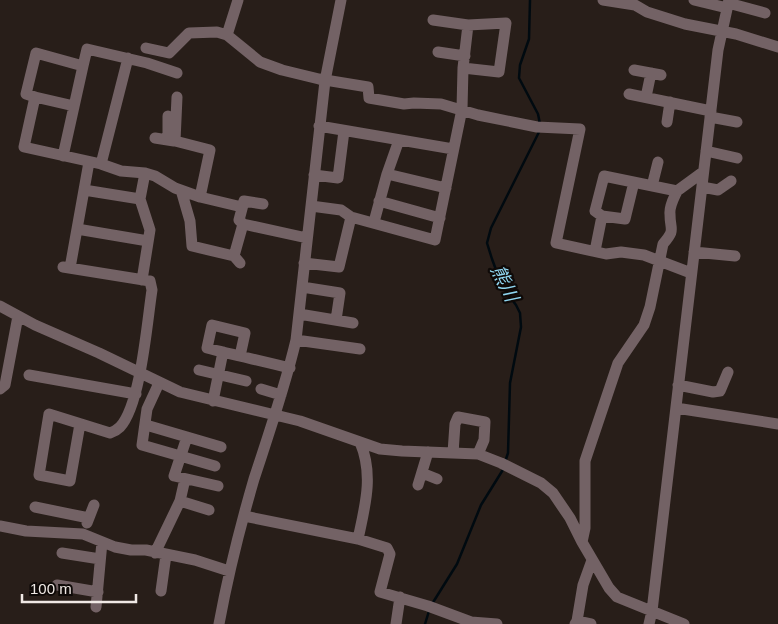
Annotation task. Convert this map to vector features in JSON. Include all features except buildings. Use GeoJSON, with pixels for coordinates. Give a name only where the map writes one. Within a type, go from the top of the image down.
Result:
{"type":"FeatureCollection","features":[{"type":"Feature","properties":{"kind":"street"},"geometry":{"type":"LineString","coordinates":[[227,36],[238,0]]}},
{"type":"Feature","properties":{"kind":"street"},"geometry":{"type":"LineString","coordinates":[[219,624],[229,571],[290,368],[296,340],[325,80],[342,0]]}},
{"type":"Feature","properties":{"kind":"street"},"geometry":{"type":"LineString","coordinates":[[603,0],[635,5],[647,12],[685,24],[736,34],[778,47]]}},
{"type":"Feature","properties":{"kind":"street"},"geometry":{"type":"LineString","coordinates":[[694,0],[728,4],[765,13]]}},
{"type":"Feature","properties":{"kind":"street"},"geometry":{"type":"LineString","coordinates":[[649,624],[710,114],[721,32],[728,4]]}},
{"type":"Feature","properties":{"kind":"street"},"geometry":{"type":"LineString","coordinates":[[433,20],[468,25],[506,23],[499,72],[463,68]]}},
{"type":"Feature","properties":{"kind":"street"},"geometry":{"type":"LineString","coordinates":[[311,206],[341,210],[351,217],[435,240],[462,110],[463,68],[468,25]]}},
{"type":"Feature","properties":{"kind":"street"},"geometry":{"type":"LineString","coordinates":[[146,48],[169,53],[189,33],[217,32],[227,36],[260,62],[282,70],[325,80],[368,87],[369,98],[404,104],[441,104],[478,115],[540,127],[580,129],[556,243],[606,254],[621,252],[644,255],[691,274]]}},
{"type":"Feature","properties":{"kind":"street"},"geometry":{"type":"LineString","coordinates":[[63,156],[87,50],[128,58],[177,73]]}},
{"type":"Feature","properties":{"kind":"street"},"geometry":{"type":"LineString","coordinates":[[438,52],[465,56]]}},
{"type":"Feature","properties":{"kind":"street"},"geometry":{"type":"LineString","coordinates":[[74,106],[26,94],[36,53],[83,66]]}},
{"type":"Feature","properties":{"kind":"street"},"geometry":{"type":"LineString","coordinates":[[101,164],[128,58]]}},
{"type":"Feature","properties":{"kind":"street"},"geometry":{"type":"LineString","coordinates":[[634,70],[656,74],[646,97]]}},
{"type":"Feature","properties":{"kind":"street"},"geometry":{"type":"LineString","coordinates":[[630,94],[670,102],[737,122]]}},
{"type":"Feature","properties":{"kind":"street"},"geometry":{"type":"LineString","coordinates":[[35,97],[24,148],[101,164],[121,171],[145,173],[155,176],[175,188],[200,197],[242,207]]}},
{"type":"Feature","properties":{"kind":"street"},"geometry":{"type":"LineString","coordinates":[[172,140],[177,97]]}},
{"type":"Feature","properties":{"kind":"street"},"geometry":{"type":"LineString","coordinates":[[666,122],[670,102]]}},
{"type":"Feature","properties":{"kind":"street"},"geometry":{"type":"LineString","coordinates":[[168,116],[172,140]]}},
{"type":"Feature","properties":{"kind":"street"},"geometry":{"type":"LineString","coordinates":[[320,126],[454,149]]}},
{"type":"Feature","properties":{"kind":"street"},"geometry":{"type":"LineString","coordinates":[[314,175],[338,178],[344,131]]}},
{"type":"Feature","properties":{"kind":"street"},"geometry":{"type":"LineString","coordinates":[[154,138],[172,140],[210,150],[200,197]]}},
{"type":"Feature","properties":{"kind":"street"},"geometry":{"type":"LineString","coordinates":[[374,222],[379,200],[399,140]]}},
{"type":"Feature","properties":{"kind":"street"},"geometry":{"type":"LineString","coordinates":[[706,151],[737,158]]}},
{"type":"Feature","properties":{"kind":"street"},"geometry":{"type":"LineString","coordinates":[[80,424],[70,481],[39,474],[49,414],[110,433],[119,428],[128,415],[136,394],[152,290],[150,282],[66,268],[77,229],[89,162]]}},
{"type":"Feature","properties":{"kind":"street"},"geometry":{"type":"LineString","coordinates":[[652,186],[658,162]]}},
{"type":"Feature","properties":{"kind":"street"},"geometry":{"type":"LineString","coordinates":[[582,542],[585,528],[586,456],[618,362],[644,325],[650,307],[663,244],[670,236],[672,227],[671,203],[677,191],[703,172]]}},
{"type":"Feature","properties":{"kind":"street"},"geometry":{"type":"LineString","coordinates":[[142,280],[150,230],[140,199],[145,173]]}},
{"type":"Feature","properties":{"kind":"street"},"geometry":{"type":"LineString","coordinates":[[387,174],[446,188]]}},
{"type":"Feature","properties":{"kind":"street"},"geometry":{"type":"LineString","coordinates":[[634,182],[625,219],[602,216],[595,211],[604,176],[634,182],[677,191]]}},
{"type":"Feature","properties":{"kind":"street"},"geometry":{"type":"LineString","coordinates":[[702,187],[718,190],[731,181]]}},
{"type":"Feature","properties":{"kind":"street"},"geometry":{"type":"LineString","coordinates":[[84,190],[140,199]]}},
{"type":"Feature","properties":{"kind":"street"},"geometry":{"type":"LineString","coordinates":[[181,190],[190,221],[192,246],[237,260],[243,224]]}},
{"type":"Feature","properties":{"kind":"street"},"geometry":{"type":"LineString","coordinates":[[263,204],[244,200],[239,220],[243,224],[307,238]]}},
{"type":"Feature","properties":{"kind":"street"},"geometry":{"type":"LineString","coordinates":[[379,200],[440,218]]}},
{"type":"Feature","properties":{"kind":"street"},"geometry":{"type":"LineString","coordinates":[[596,246],[602,216]]}},
{"type":"Feature","properties":{"kind":"street"},"geometry":{"type":"LineString","coordinates":[[304,262],[339,267],[351,217]]}},
{"type":"Feature","properties":{"kind":"street"},"geometry":{"type":"LineString","coordinates":[[77,229],[148,241]]}},
{"type":"Feature","properties":{"kind":"street"},"geometry":{"type":"LineString","coordinates":[[694,252],[735,256]]}},
{"type":"Feature","properties":{"kind":"street"},"geometry":{"type":"LineString","coordinates":[[302,287],[340,293],[336,320]]}},
{"type":"Feature","properties":{"kind":"street"},"geometry":{"type":"LineString","coordinates":[[0,306],[180,392],[300,421],[380,449],[478,454],[541,482],[553,493],[570,518],[592,560],[617,598],[684,624]]}},
{"type":"Feature","properties":{"kind":"street"},"geometry":{"type":"LineString","coordinates":[[299,314],[353,322]]}},
{"type":"Feature","properties":{"kind":"street"},"geometry":{"type":"LineString","coordinates":[[0,389],[5,385],[18,316]]}},
{"type":"Feature","properties":{"kind":"street"},"geometry":{"type":"LineString","coordinates":[[240,356],[245,333],[212,326],[207,348],[223,352],[290,368]]}},
{"type":"Feature","properties":{"kind":"street"},"geometry":{"type":"LineString","coordinates":[[296,340],[360,349]]}},
{"type":"Feature","properties":{"kind":"street"},"geometry":{"type":"LineString","coordinates":[[213,401],[223,352]]}},
{"type":"Feature","properties":{"kind":"street"},"geometry":{"type":"LineString","coordinates":[[199,370],[246,381]]}},
{"type":"Feature","properties":{"kind":"street"},"geometry":{"type":"LineString","coordinates":[[678,385],[713,392],[720,391],[728,372]]}},
{"type":"Feature","properties":{"kind":"street"},"geometry":{"type":"LineString","coordinates":[[29,375],[136,394]]}},
{"type":"Feature","properties":{"kind":"street"},"geometry":{"type":"LineString","coordinates":[[159,383],[147,409],[142,445],[215,466]]}},
{"type":"Feature","properties":{"kind":"street"},"geometry":{"type":"LineString","coordinates":[[261,389],[282,395]]}},
{"type":"Feature","properties":{"kind":"street"},"geometry":{"type":"LineString","coordinates":[[676,408],[778,424]]}},
{"type":"Feature","properties":{"kind":"street"},"geometry":{"type":"LineString","coordinates":[[453,453],[455,424],[458,416],[485,422],[484,440],[478,454]]}},
{"type":"Feature","properties":{"kind":"street"},"geometry":{"type":"LineString","coordinates":[[146,425],[221,447]]}},
{"type":"Feature","properties":{"kind":"street"},"geometry":{"type":"LineString","coordinates":[[187,437],[174,476],[218,486]]}},
{"type":"Feature","properties":{"kind":"street"},"geometry":{"type":"LineString","coordinates":[[358,540],[368,480],[368,467],[360,442]]}},
{"type":"Feature","properties":{"kind":"street"},"geometry":{"type":"LineString","coordinates":[[418,485],[428,452]]}},
{"type":"Feature","properties":{"kind":"street"},"geometry":{"type":"LineString","coordinates":[[422,473],[437,479]]}},
{"type":"Feature","properties":{"kind":"street"},"geometry":{"type":"LineString","coordinates":[[161,591],[161,554],[180,501],[185,479]]}},
{"type":"Feature","properties":{"kind":"street"},"geometry":{"type":"LineString","coordinates":[[180,501],[209,510]]}},
{"type":"Feature","properties":{"kind":"street"},"geometry":{"type":"LineString","coordinates":[[83,534],[94,505]]}},
{"type":"Feature","properties":{"kind":"street"},"geometry":{"type":"LineString","coordinates":[[35,507],[89,518]]}},
{"type":"Feature","properties":{"kind":"street"},"geometry":{"type":"LineString","coordinates":[[60,532],[65,512]]}},
{"type":"Feature","properties":{"kind":"street"},"geometry":{"type":"LineString","coordinates":[[244,516],[387,548],[390,554],[380,592],[431,607],[471,622],[497,624]]}},
{"type":"Feature","properties":{"kind":"street"},"geometry":{"type":"LineString","coordinates":[[0,526],[26,531],[83,534],[115,547],[195,560],[229,571]]}},
{"type":"Feature","properties":{"kind":"street"},"geometry":{"type":"LineString","coordinates":[[96,607],[102,542]]}},
{"type":"Feature","properties":{"kind":"street"},"geometry":{"type":"LineString","coordinates":[[62,553],[100,559]]}},
{"type":"Feature","properties":{"kind":"street"},"geometry":{"type":"LineString","coordinates":[[591,624],[576,622],[583,585],[592,560]]}},
{"type":"Feature","properties":{"kind":"street"},"geometry":{"type":"LineString","coordinates":[[57,585],[98,592]]}},
{"type":"Feature","properties":{"kind":"street"},"geometry":{"type":"LineString","coordinates":[[396,624],[400,597]]}},
{"type":"Feature","properties":{"kind":"waterway","name":"熊川"},"geometry":{"type":"LineString","coordinates":[[530,0],[529,39],[520,65],[519,78],[538,114],[540,124]]}},
{"type":"Feature","properties":{"kind":"waterway","name":"熊川"},"geometry":{"type":"LineString","coordinates":[[505,462],[508,453],[510,383],[521,327],[520,313],[502,286],[487,243],[491,228],[539,132]]}},
{"type":"Feature","properties":{"kind":"waterway","name":"熊川"},"geometry":{"type":"LineString","coordinates":[[432,604],[457,564],[481,505],[504,468]]}},
{"type":"Feature","properties":{"kind":"waterway","name":"熊川"},"geometry":{"type":"LineString","coordinates":[[425,624],[429,611]]}}]}
